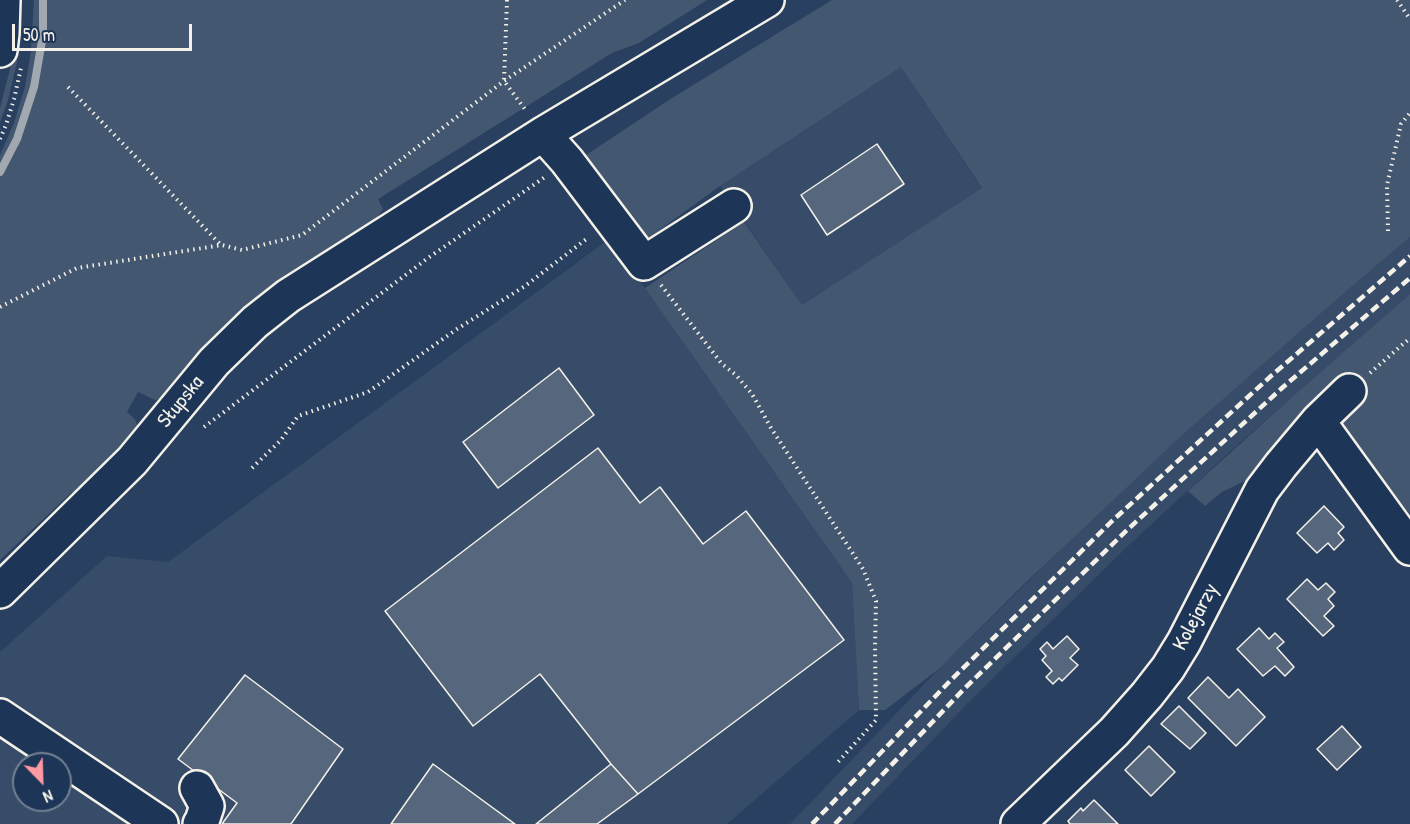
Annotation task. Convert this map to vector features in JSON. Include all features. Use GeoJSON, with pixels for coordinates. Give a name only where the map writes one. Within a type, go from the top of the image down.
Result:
{"type":"FeatureCollection","features":[{"type":"Feature","properties":{"kind":"street"},"geometry":{"type":"LineString","coordinates":[[0,50],[3,0]]}},
{"type":"Feature","properties":{"kind":"street","name":"Słupska"},"geometry":{"type":"LineString","coordinates":[[0,591],[132,461],[202,376],[233,343],[288,296],[543,134],[767,0]]}},
{"type":"Feature","properties":{"kind":"street"},"geometry":{"type":"LineString","coordinates":[[543,134],[567,160],[644,264],[734,206]]}},
{"type":"Feature","properties":{"kind":"street","name":"Kolejarzy"},"geometry":{"type":"LineString","coordinates":[[1018,824],[1113,732],[1168,668],[1184,642],[1262,490],[1318,421],[1348,391]]}},
{"type":"Feature","properties":{"kind":"street"},"geometry":{"type":"LineString","coordinates":[[1318,421],[1410,548]]}},
{"type":"Feature","properties":{"kind":"street"},"geometry":{"type":"LineString","coordinates":[[0,716],[161,824]]}},
{"type":"Feature","properties":{"kind":"street"},"geometry":{"type":"LineString","coordinates":[[197,788],[207,806],[200,824]]}},
{"type":"Feature","properties":{"kind":"path"},"geometry":{"type":"LineString","coordinates":[[507,0],[504,81],[543,134]]}},
{"type":"Feature","properties":{"kind":"path"},"geometry":{"type":"LineString","coordinates":[[0,306],[77,268],[222,246],[242,250],[302,235],[504,81],[625,0]]}},
{"type":"Feature","properties":{"kind":"path"},"geometry":{"type":"LineString","coordinates":[[1397,0],[1410,19]]}},
{"type":"Feature","properties":{"kind":"path"},"geometry":{"type":"LineString","coordinates":[[68,87],[222,246]]}},
{"type":"Feature","properties":{"kind":"path"},"geometry":{"type":"LineString","coordinates":[[1388,231],[1387,185],[1401,124],[1410,113]]}},
{"type":"Feature","properties":{"kind":"path"},"geometry":{"type":"LineString","coordinates":[[204,427],[428,258],[567,160]]}},
{"type":"Feature","properties":{"kind":"path"},"geometry":{"type":"LineString","coordinates":[[252,468],[280,440],[298,416],[368,392],[456,329],[525,286],[611,220]]}},
{"type":"Feature","properties":{"kind":"path"},"geometry":{"type":"LineString","coordinates":[[644,264],[722,364],[736,375],[752,394],[771,428],[863,568],[876,601],[876,720],[838,762]]}},
{"type":"Feature","properties":{"kind":"path"},"geometry":{"type":"LineString","coordinates":[[1348,391],[1410,338]]}},
{"type":"Feature","properties":{"kind":"shaded area"},"geometry":{"type":"Polygon","coordinates":[[[16,0],[21,0],[17,62],[0,123],[0,108],[12,61],[16,0]]]}},
{"type":"Feature","properties":{"kind":"shaded area"},"geometry":{"type":"Polygon","coordinates":[[[34,0],[707,0],[639,43],[612,53],[378,199],[383,209],[372,224],[165,397],[155,400],[138,392],[127,412],[135,419],[137,426],[135,434],[82,489],[71,493],[0,560],[0,155],[14,123],[25,87],[31,51],[34,0]]]}},
{"type":"Feature","properties":{"kind":"shaded area"},"geometry":{"type":"Polygon","coordinates":[[[832,0],[1410,0],[1410,237],[1180,437],[1019,589],[940,668],[885,710],[859,710],[852,583],[645,288],[744,222],[802,305],[982,188],[901,67],[720,186],[643,242],[580,159],[672,98],[832,0]]]}},
{"type":"Feature","properties":{"kind":"shaded area"},"geometry":{"type":"Polygon","coordinates":[[[901,67],[982,189],[802,305],[720,186],[901,67]]]}},
{"type":"Feature","properties":{"kind":"shaded area"},"geometry":{"type":"Polygon","coordinates":[[[1410,237],[1410,294],[1234,448],[1131,543],[972,699],[852,824],[790,824],[940,668],[1100,511],[1180,437],[1410,237]]]}},
{"type":"Feature","properties":{"kind":"shaded area"},"geometry":{"type":"Polygon","coordinates":[[[608,240],[645,288],[852,583],[859,710],[727,824],[0,824],[0,652],[107,556],[168,562],[608,240]]]}},
{"type":"Feature","properties":{"kind":"shaded area"},"geometry":{"type":"Polygon","coordinates":[[[1410,294],[1410,514],[1318,406],[1257,475],[1222,492],[1205,506],[1188,491],[1291,398],[1410,294]]]}},
{"type":"Feature","properties":{"kind":"building"},"geometry":{"type":"Polygon","coordinates":[[[877,144],[904,184],[827,235],[801,195],[877,144]]]}},
{"type":"Feature","properties":{"kind":"building"},"geometry":{"type":"Polygon","coordinates":[[[559,368],[594,415],[498,488],[463,442],[559,368]]]}},
{"type":"Feature","properties":{"kind":"building"},"geometry":{"type":"Polygon","coordinates":[[[598,448],[640,503],[660,487],[703,544],[746,511],[844,640],[638,794],[611,764],[540,674],[473,726],[385,611],[598,448]]]}},
{"type":"Feature","properties":{"kind":"building"},"geometry":{"type":"Polygon","coordinates":[[[1324,506],[1344,527],[1338,533],[1344,540],[1334,550],[1328,543],[1317,553],[1297,533],[1324,506]]]}},
{"type":"Feature","properties":{"kind":"building"},"geometry":{"type":"Polygon","coordinates":[[[1307,579],[1318,590],[1326,583],[1335,592],[1328,599],[1334,606],[1324,616],[1334,626],[1323,636],[1287,599],[1307,579]]]}},
{"type":"Feature","properties":{"kind":"building"},"geometry":{"type":"Polygon","coordinates":[[[1259,628],[1269,639],[1275,633],[1284,642],[1277,648],[1294,667],[1285,676],[1275,666],[1263,676],[1237,649],[1259,628]]]}},
{"type":"Feature","properties":{"kind":"building"},"geometry":{"type":"Polygon","coordinates":[[[1067,636],[1079,649],[1070,658],[1078,665],[1062,681],[1059,678],[1053,684],[1046,677],[1052,671],[1042,660],[1046,656],[1040,649],[1047,642],[1053,649],[1067,636]]]}},
{"type":"Feature","properties":{"kind":"building"},"geometry":{"type":"Polygon","coordinates":[[[245,675],[343,749],[291,824],[222,824],[237,803],[178,759],[245,675]]]}},
{"type":"Feature","properties":{"kind":"building"},"geometry":{"type":"Polygon","coordinates":[[[1208,677],[1229,698],[1238,689],[1265,717],[1236,746],[1188,698],[1208,677]]]}},
{"type":"Feature","properties":{"kind":"building"},"geometry":{"type":"Polygon","coordinates":[[[1179,706],[1206,733],[1190,749],[1161,724],[1179,706]]]}},
{"type":"Feature","properties":{"kind":"building"},"geometry":{"type":"Polygon","coordinates":[[[1342,726],[1361,747],[1337,770],[1317,749],[1342,726]]]}},
{"type":"Feature","properties":{"kind":"building"},"geometry":{"type":"Polygon","coordinates":[[[1149,746],[1175,772],[1151,796],[1125,770],[1149,746]]]}},
{"type":"Feature","properties":{"kind":"building"},"geometry":{"type":"Polygon","coordinates":[[[433,764],[515,824],[391,824],[433,764]]]}},
{"type":"Feature","properties":{"kind":"building"},"geometry":{"type":"Polygon","coordinates":[[[611,764],[638,794],[597,824],[536,824],[611,764]]]}},
{"type":"Feature","properties":{"kind":"building"},"geometry":{"type":"Polygon","coordinates":[[[1094,800],[1118,824],[1070,824],[1068,821],[1081,808],[1083,811],[1094,800]]]}},
{"type":"Feature","properties":{"kind":"waterway"},"geometry":{"type":"LineString","coordinates":[[0,172],[17,139],[34,87],[43,35],[43,0]]}},
{"type":"Feature","properties":{"kind":"railway"},"geometry":{"type":"LineString","coordinates":[[812,824],[952,679],[1111,522],[1271,376],[1410,256]]}},
{"type":"Feature","properties":{"kind":"railway"},"geometry":{"type":"LineString","coordinates":[[835,824],[963,690],[1126,531],[1282,388],[1410,278]]}}]}
